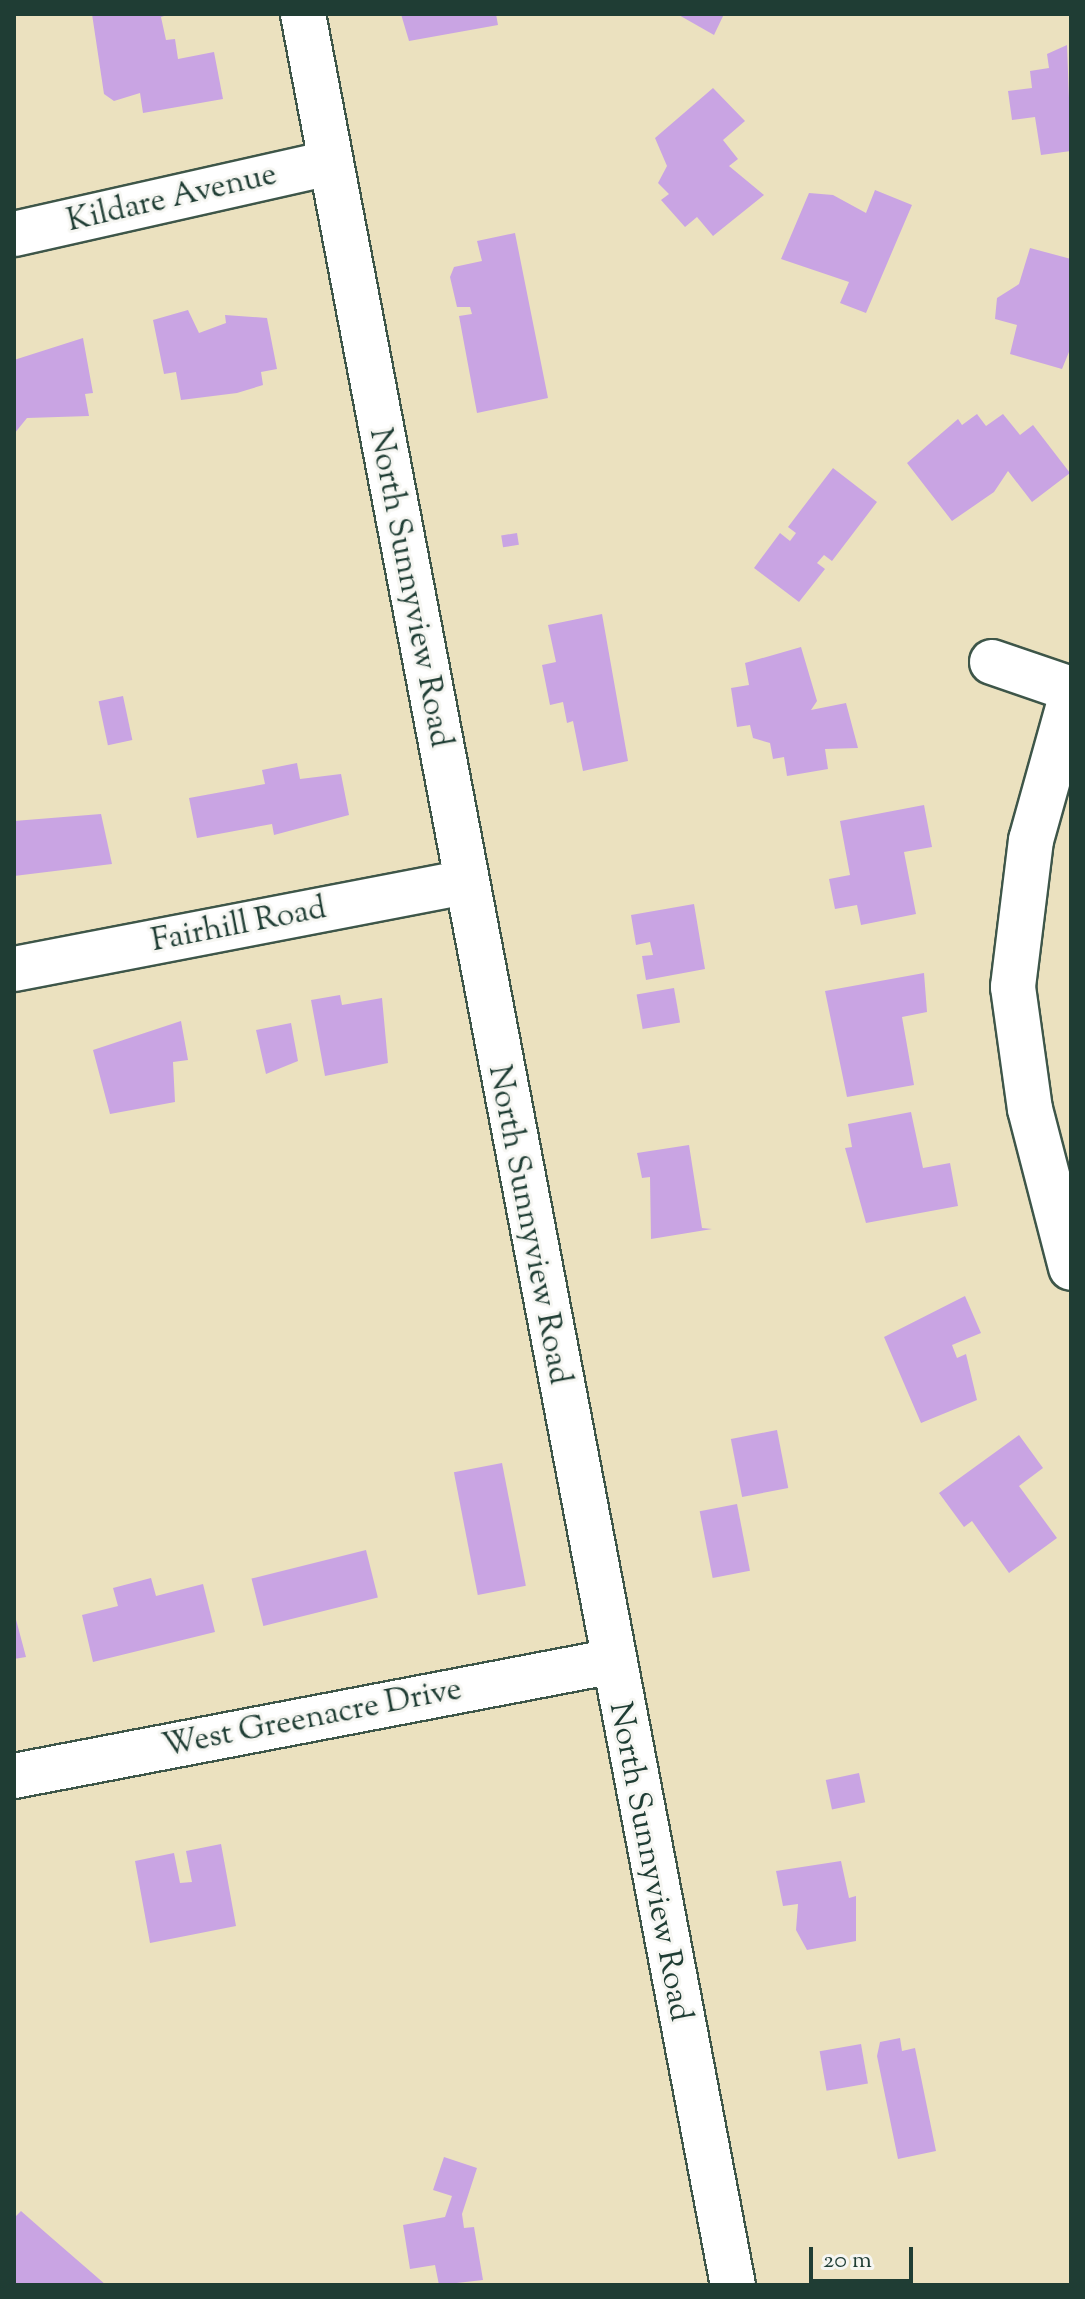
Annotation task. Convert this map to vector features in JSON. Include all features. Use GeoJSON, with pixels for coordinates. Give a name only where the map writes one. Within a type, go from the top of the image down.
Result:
{"type":"FeatureCollection","features":[{"type":"Feature","properties":{"kind":"street","name":"North Sunnyview Road"},"geometry":{"type":"LineString","coordinates":[[303,14],[609,1662],[733,2285]]}},
{"type":"Feature","properties":{"kind":"street","name":"Kildare Avenue"},"geometry":{"type":"LineString","coordinates":[[14,234],[330,163]]}},
{"type":"Feature","properties":{"kind":"street"},"geometry":{"type":"LineString","coordinates":[[992,662],[1071,689]]}},
{"type":"Feature","properties":{"kind":"street"},"geometry":{"type":"LineString","coordinates":[[1071,697],[1031,840],[1013,987],[1030,1109],[1071,1268]]}},
{"type":"Feature","properties":{"kind":"street","name":"Fairhill Road"},"geometry":{"type":"LineString","coordinates":[[14,969],[464,882]]}},
{"type":"Feature","properties":{"kind":"street","name":"West Greenacre Drive"},"geometry":{"type":"LineString","coordinates":[[14,1776],[609,1662]]}},
{"type":"Feature","properties":{"kind":"building"},"geometry":{"type":"Polygon","coordinates":[[[92,14],[170,14],[161,17],[166,40],[175,39],[178,59],[214,52],[223,99],[143,113],[140,93],[114,101],[104,94],[92,14]]]}},
{"type":"Feature","properties":{"kind":"building"},"geometry":{"type":"Polygon","coordinates":[[[401,14],[496,14],[498,25],[409,41],[401,14]]]}},
{"type":"Feature","properties":{"kind":"building"},"geometry":{"type":"Polygon","coordinates":[[[677,14],[724,14],[714,35],[677,14]]]}},
{"type":"Feature","properties":{"kind":"building"},"geometry":{"type":"Polygon","coordinates":[[[1067,45],[1071,151],[1041,155],[1035,117],[1012,120],[1008,91],[1032,88],[1030,71],[1049,68],[1047,54],[1067,45]]]}},
{"type":"Feature","properties":{"kind":"building"},"geometry":{"type":"Polygon","coordinates":[[[713,88],[745,121],[723,140],[738,159],[729,166],[764,195],[713,236],[697,217],[685,227],[661,200],[669,194],[658,183],[667,166],[655,138],[713,88]]]}},
{"type":"Feature","properties":{"kind":"building"},"geometry":{"type":"Polygon","coordinates":[[[875,190],[912,205],[866,313],[840,303],[849,282],[781,259],[809,193],[833,195],[866,213],[875,190]]]}},
{"type":"Feature","properties":{"kind":"building"},"geometry":{"type":"Polygon","coordinates":[[[515,233],[548,398],[477,413],[459,316],[472,314],[470,307],[457,307],[450,277],[454,267],[482,261],[477,241],[515,233]]]}},
{"type":"Feature","properties":{"kind":"building"},"geometry":{"type":"Polygon","coordinates":[[[1030,248],[1071,259],[1071,347],[1062,369],[1010,354],[1017,325],[995,319],[997,298],[1019,284],[1030,248]]]}},
{"type":"Feature","properties":{"kind":"building"},"geometry":{"type":"Polygon","coordinates":[[[188,310],[199,333],[226,323],[225,315],[267,318],[277,369],[261,372],[263,385],[237,393],[181,400],[176,372],[164,374],[153,320],[188,310]]]}},
{"type":"Feature","properties":{"kind":"building"},"geometry":{"type":"Polygon","coordinates":[[[83,338],[93,393],[85,394],[89,416],[27,418],[14,434],[14,360],[83,338]]]}},
{"type":"Feature","properties":{"kind":"building"},"geometry":{"type":"Polygon","coordinates":[[[977,414],[986,426],[1003,414],[1020,435],[1033,425],[1070,473],[1032,502],[1008,471],[994,492],[952,521],[907,463],[958,419],[962,425],[977,414]]]}},
{"type":"Feature","properties":{"kind":"building"},"geometry":{"type":"Polygon","coordinates":[[[833,468],[877,502],[832,561],[824,555],[817,563],[825,569],[799,602],[754,568],[780,533],[790,541],[796,533],[788,527],[833,468]]]}},
{"type":"Feature","properties":{"kind":"building"},"geometry":{"type":"Polygon","coordinates":[[[517,533],[519,545],[503,547],[501,536],[517,533]]]}},
{"type":"Feature","properties":{"kind":"building"},"geometry":{"type":"Polygon","coordinates":[[[602,614],[628,761],[583,771],[573,721],[567,723],[563,702],[550,705],[542,665],[556,662],[548,625],[602,614]]]}},
{"type":"Feature","properties":{"kind":"building"},"geometry":{"type":"Polygon","coordinates":[[[801,647],[817,701],[811,710],[846,703],[858,748],[825,749],[828,769],[787,776],[784,757],[773,759],[770,743],[753,738],[750,725],[737,727],[731,688],[749,685],[745,663],[801,647]]]}},
{"type":"Feature","properties":{"kind":"building"},"geometry":{"type":"Polygon","coordinates":[[[123,696],[132,740],[108,745],[99,701],[123,696]]]}},
{"type":"Feature","properties":{"kind":"building"},"geometry":{"type":"Polygon","coordinates":[[[297,763],[300,779],[341,774],[349,815],[274,835],[272,824],[197,838],[189,798],[265,784],[262,770],[297,763]]]}},
{"type":"Feature","properties":{"kind":"building"},"geometry":{"type":"Polygon","coordinates":[[[924,805],[932,847],[904,852],[916,914],[861,925],[857,905],[835,909],[829,879],[850,875],[840,821],[924,805]]]}},
{"type":"Feature","properties":{"kind":"building"},"geometry":{"type":"Polygon","coordinates":[[[101,814],[112,864],[14,876],[14,821],[101,814]]]}},
{"type":"Feature","properties":{"kind":"building"},"geometry":{"type":"Polygon","coordinates":[[[694,904],[705,969],[646,980],[642,956],[653,955],[650,942],[636,945],[631,915],[694,904]]]}},
{"type":"Feature","properties":{"kind":"building"},"geometry":{"type":"Polygon","coordinates":[[[924,973],[927,1012],[902,1017],[914,1085],[847,1097],[825,991],[924,973]]]}},
{"type":"Feature","properties":{"kind":"building"},"geometry":{"type":"Polygon","coordinates":[[[674,988],[680,1022],[643,1029],[637,995],[674,988]]]}},
{"type":"Feature","properties":{"kind":"building"},"geometry":{"type":"Polygon","coordinates":[[[340,995],[342,1005],[382,998],[388,1063],[325,1076],[311,1000],[340,995]]]}},
{"type":"Feature","properties":{"kind":"building"},"geometry":{"type":"Polygon","coordinates":[[[181,1021],[188,1060],[173,1062],[175,1102],[110,1114],[93,1050],[181,1021]]]}},
{"type":"Feature","properties":{"kind":"building"},"geometry":{"type":"Polygon","coordinates":[[[291,1023],[298,1061],[266,1074],[256,1030],[291,1023]]]}},
{"type":"Feature","properties":{"kind":"building"},"geometry":{"type":"Polygon","coordinates":[[[911,1112],[923,1168],[950,1163],[958,1206],[866,1223],[845,1148],[852,1147],[848,1124],[911,1112]]]}},
{"type":"Feature","properties":{"kind":"building"},"geometry":{"type":"Polygon","coordinates":[[[689,1145],[702,1228],[712,1229],[651,1239],[650,1177],[642,1178],[637,1153],[689,1145]]]}},
{"type":"Feature","properties":{"kind":"building"},"geometry":{"type":"Polygon","coordinates":[[[965,1296],[981,1333],[952,1345],[957,1358],[966,1354],[977,1400],[921,1423],[884,1337],[965,1296]]]}},
{"type":"Feature","properties":{"kind":"building"},"geometry":{"type":"Polygon","coordinates":[[[777,1430],[788,1488],[742,1497],[731,1439],[777,1430]]]}},
{"type":"Feature","properties":{"kind":"building"},"geometry":{"type":"Polygon","coordinates":[[[1019,1435],[1043,1468],[1019,1486],[1057,1538],[1009,1573],[972,1521],[964,1527],[939,1493],[1019,1435]]]}},
{"type":"Feature","properties":{"kind":"building"},"geometry":{"type":"Polygon","coordinates":[[[502,1463],[526,1586],[478,1595],[454,1472],[502,1463]]]}},
{"type":"Feature","properties":{"kind":"building"},"geometry":{"type":"Polygon","coordinates":[[[737,1504],[750,1571],[713,1578],[700,1511],[737,1504]]]}},
{"type":"Feature","properties":{"kind":"building"},"geometry":{"type":"Polygon","coordinates":[[[366,1550],[378,1598],[263,1626],[252,1579],[366,1550]]]}},
{"type":"Feature","properties":{"kind":"building"},"geometry":{"type":"Polygon","coordinates":[[[151,1578],[156,1596],[203,1584],[215,1632],[93,1662],[82,1615],[118,1606],[113,1588],[151,1578]]]}},
{"type":"Feature","properties":{"kind":"building"},"geometry":{"type":"Polygon","coordinates":[[[14,1612],[26,1657],[14,1659],[14,1612]]]}},
{"type":"Feature","properties":{"kind":"building"},"geometry":{"type":"Polygon","coordinates":[[[859,1773],[865,1802],[832,1809],[826,1780],[859,1773]]]}},
{"type":"Feature","properties":{"kind":"building"},"geometry":{"type":"Polygon","coordinates":[[[221,1844],[236,1926],[150,1943],[135,1861],[174,1853],[180,1883],[192,1882],[186,1851],[221,1844]]]}},
{"type":"Feature","properties":{"kind":"building"},"geometry":{"type":"Polygon","coordinates":[[[841,1861],[849,1898],[856,1896],[856,1941],[807,1950],[796,1930],[798,1904],[783,1906],[776,1871],[841,1861]]]}},
{"type":"Feature","properties":{"kind":"building"},"geometry":{"type":"Polygon","coordinates":[[[900,2038],[902,2051],[915,2048],[936,2151],[898,2159],[877,2056],[880,2042],[900,2038]]]}},
{"type":"Feature","properties":{"kind":"building"},"geometry":{"type":"Polygon","coordinates":[[[861,2044],[868,2083],[827,2091],[820,2051],[861,2044]]]}},
{"type":"Feature","properties":{"kind":"building"},"geometry":{"type":"Polygon","coordinates":[[[444,2157],[477,2168],[462,2214],[464,2228],[474,2227],[483,2280],[439,2285],[435,2265],[410,2269],[403,2225],[445,2217],[452,2196],[433,2190],[444,2157]]]}},
{"type":"Feature","properties":{"kind":"building"},"geometry":{"type":"Polygon","coordinates":[[[21,2211],[106,2285],[14,2285],[14,2218],[21,2211]]]}}]}
